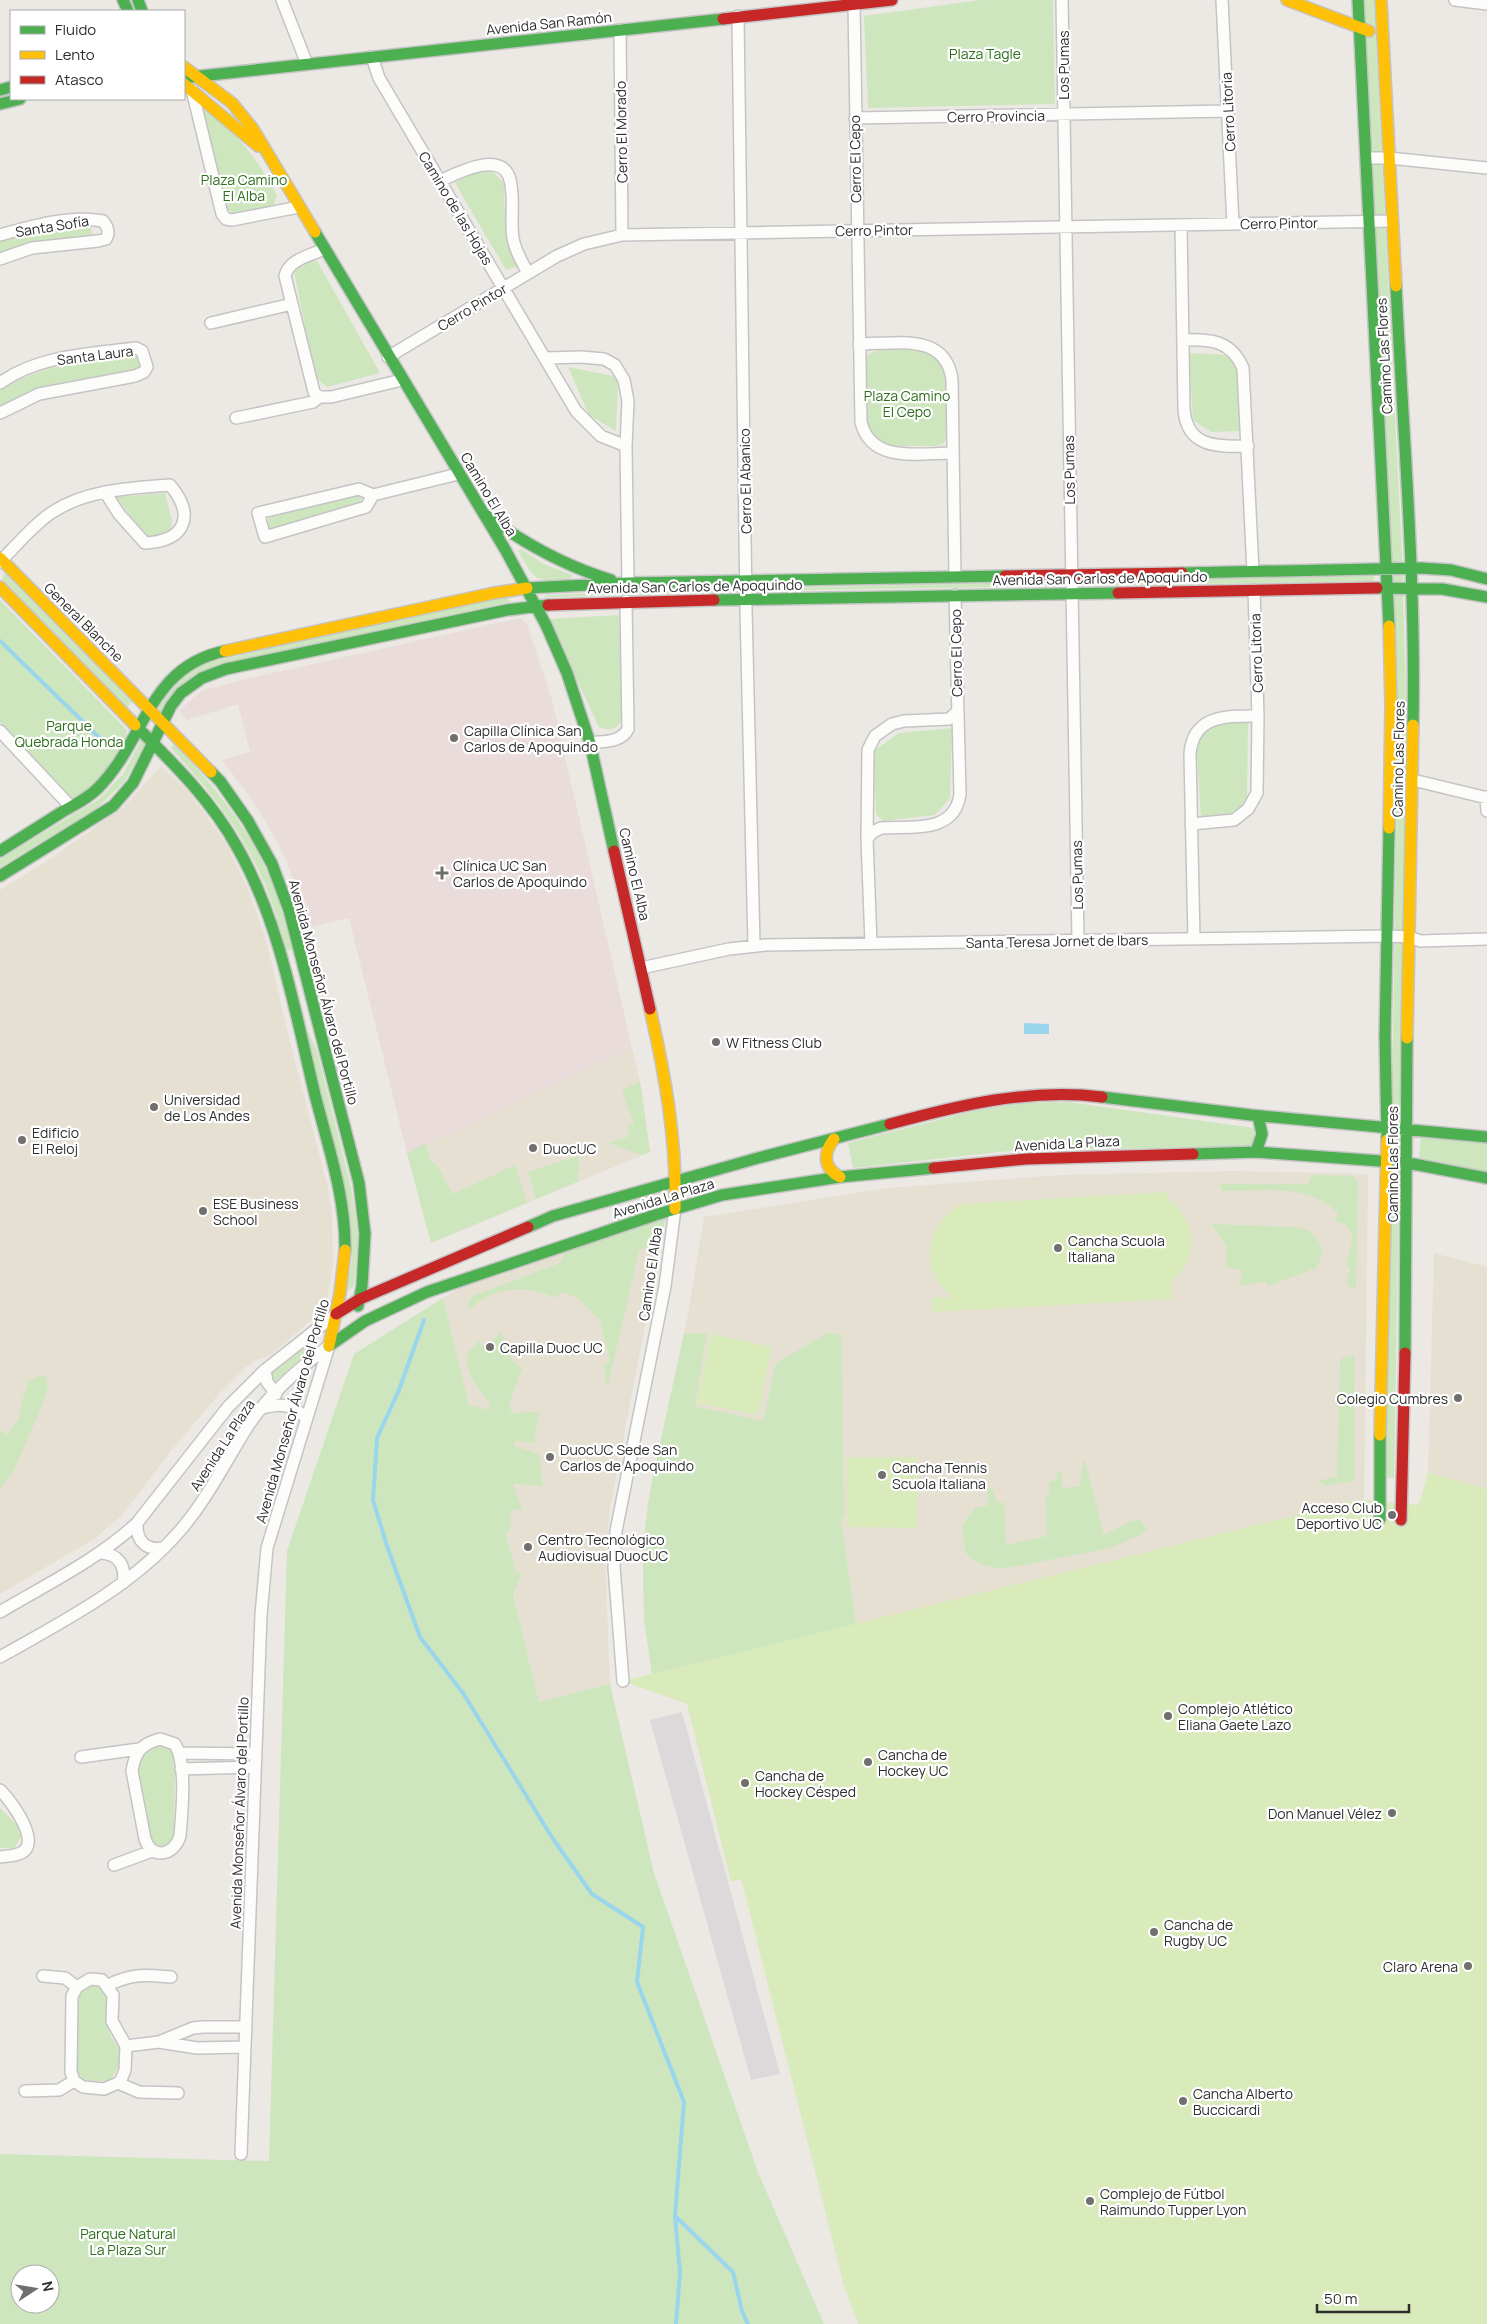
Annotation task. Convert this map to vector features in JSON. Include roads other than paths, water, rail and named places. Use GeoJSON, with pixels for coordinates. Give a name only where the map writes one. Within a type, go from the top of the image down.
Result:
{"type":"FeatureCollection","features":[{"type":"Feature","properties":{"kind":"street"},"geometry":{"type":"LineString","coordinates":[[282,0],[307,64]]}},
{"type":"Feature","properties":{"kind":"street","name":"Avenida San Ramón"},"geometry":{"type":"LineString","coordinates":[[187,73],[209,74],[307,64],[892,0]]}},
{"type":"Feature","properties":{"kind":"street","name":"Los Pumas"},"geometry":{"type":"LineString","coordinates":[[1062,0],[1078,940]]}},
{"type":"Feature","properties":{"kind":"street","name":"Cerro Litoria"},"geometry":{"type":"LineString","coordinates":[[1222,0],[1234,224]]}},
{"type":"Feature","properties":{"kind":"street"},"geometry":{"type":"LineString","coordinates":[[1287,0],[1360,29],[1383,35]]}},
{"type":"Feature","properties":{"kind":"street","name":"Camino Las Flores"},"geometry":{"type":"LineString","coordinates":[[1358,0],[1388,569],[1391,721],[1385,1127],[1387,1161],[1381,1338],[1380,1520]]}},
{"type":"Feature","properties":{"kind":"street","name":"Camino Las Flores"},"geometry":{"type":"LineString","coordinates":[[1382,0],[1414,671],[1410,937],[1407,1009],[1408,1163],[1401,1520]]}},
{"type":"Feature","properties":{"kind":"street"},"geometry":{"type":"LineString","coordinates":[[1455,0],[1487,4]]}},
{"type":"Feature","properties":{"kind":"street","name":"Cerro El Cepo"},"geometry":{"type":"LineString","coordinates":[[854,4],[860,422],[868,440],[880,449],[894,453],[953,453]]}},
{"type":"Feature","properties":{"kind":"street","name":"Cerro El Abanico"},"geometry":{"type":"LineString","coordinates":[[738,16],[746,599],[754,945]]}},
{"type":"Feature","properties":{"kind":"street","name":"Cerro El Morado"},"geometry":{"type":"LineString","coordinates":[[620,30],[622,235]]}},
{"type":"Feature","properties":{"kind":"street","name":"Camino de las Hojas"},"geometry":{"type":"LineString","coordinates":[[372,57],[378,78],[546,358],[568,398],[583,420],[600,436],[626,446]]}},
{"type":"Feature","properties":{"kind":"street","name":"Camino El Alba"},"geometry":{"type":"LineString","coordinates":[[187,73],[238,109],[253,128],[264,150],[536,606],[564,664],[590,743],[668,1093],[676,1180],[675,1209],[660,1314],[616,1532],[614,1567],[623,1681]]}},
{"type":"Feature","properties":{"kind":"street"},"geometry":{"type":"LineString","coordinates":[[188,87],[222,214],[232,220],[299,207]]}},
{"type":"Feature","properties":{"kind":"street","name":"Camino El Alba"},"geometry":{"type":"LineString","coordinates":[[188,87],[264,150]]}},
{"type":"Feature","properties":{"kind":"street"},"geometry":{"type":"LineString","coordinates":[[0,104],[16,100]]}},
{"type":"Feature","properties":{"kind":"street","name":"Cerro Provincia"},"geometry":{"type":"LineString","coordinates":[[855,118],[1228,111]]}},
{"type":"Feature","properties":{"kind":"street"},"geometry":{"type":"LineString","coordinates":[[1366,158],[1389,158],[1487,168]]}},
{"type":"Feature","properties":{"kind":"street"},"geometry":{"type":"LineString","coordinates":[[440,181],[481,165],[498,166],[507,173],[511,185],[514,240],[518,255],[528,273]]}},
{"type":"Feature","properties":{"kind":"street","name":"Santa Sofía"},"geometry":{"type":"LineString","coordinates":[[95,219],[103,221],[108,228],[109,234],[106,239],[32,248],[4,257],[0,235],[58,222],[95,219]]}},
{"type":"Feature","properties":{"kind":"street","name":"Cerro Pintor"},"geometry":{"type":"LineString","coordinates":[[388,357],[557,256],[584,244],[622,235],[1392,221]]}},
{"type":"Feature","properties":{"kind":"street"},"geometry":{"type":"LineString","coordinates":[[1181,225],[1184,408],[1188,428],[1198,439],[1213,446],[1248,446]]}},
{"type":"Feature","properties":{"kind":"street"},"geometry":{"type":"LineString","coordinates":[[319,397],[311,384],[285,276],[287,269],[292,263],[324,249]]}},
{"type":"Feature","properties":{"kind":"street"},"geometry":{"type":"LineString","coordinates":[[211,323],[292,304]]}},
{"type":"Feature","properties":{"kind":"street"},"geometry":{"type":"LineString","coordinates":[[1183,340],[1218,341],[1231,349],[1240,360],[1245,376],[1253,571]]}},
{"type":"Feature","properties":{"kind":"street"},"geometry":{"type":"LineString","coordinates":[[859,344],[922,344],[934,349],[944,358],[952,379],[955,577]]}},
{"type":"Feature","properties":{"kind":"street","name":"Santa Laura"},"geometry":{"type":"LineString","coordinates":[[0,383],[12,374],[53,360],[136,348],[142,351],[147,367],[144,372],[135,376],[39,394],[0,413]]}},
{"type":"Feature","properties":{"kind":"street"},"geometry":{"type":"LineString","coordinates":[[480,510],[526,543],[562,563],[597,576],[628,583],[627,393],[624,380],[619,370],[610,362],[598,357],[546,358]]}},
{"type":"Feature","properties":{"kind":"street"},"geometry":{"type":"LineString","coordinates":[[236,418],[313,402],[319,397],[331,397],[402,380]]}},
{"type":"Feature","properties":{"kind":"street"},"geometry":{"type":"LineString","coordinates":[[373,495],[366,507],[265,537],[258,513],[359,489],[373,495],[458,474]]}},
{"type":"Feature","properties":{"kind":"street"},"geometry":{"type":"LineString","coordinates":[[1,560],[49,514],[72,501],[105,492],[170,485],[178,494],[182,506],[182,528],[176,535],[167,539],[145,543],[119,514],[105,492]]}},
{"type":"Feature","properties":{"kind":"street","name":"General Blanche"},"geometry":{"type":"LineString","coordinates":[[1,560],[148,707]]}},
{"type":"Feature","properties":{"kind":"street","name":"Avenida San Carlos de Apoquindo"},"geometry":{"type":"LineString","coordinates":[[0,851],[97,789],[118,764],[148,707],[174,674],[203,656],[526,588],[628,583],[1410,568],[1451,570],[1487,579]]}},
{"type":"Feature","properties":{"kind":"street"},"geometry":{"type":"LineString","coordinates":[[0,586],[138,727]]}},
{"type":"Feature","properties":{"kind":"street","name":"Avenida San Carlos de Apoquindo"},"geometry":{"type":"LineString","coordinates":[[0,876],[113,806],[133,783],[176,699],[187,688],[202,678],[220,671],[507,610],[536,606],[626,601],[1411,587],[1455,591],[1487,597]]}},
{"type":"Feature","properties":{"kind":"street","name":"Cerro Litoria"},"geometry":{"type":"LineString","coordinates":[[1191,824],[1234,820],[1244,814],[1252,805],[1258,785],[1254,590]]}},
{"type":"Feature","properties":{"kind":"street","name":"Cerro El Cepo"},"geometry":{"type":"LineString","coordinates":[[867,839],[873,832],[881,828],[939,824],[954,812],[960,794],[955,595]]}},
{"type":"Feature","properties":{"kind":"street"},"geometry":{"type":"LineString","coordinates":[[590,743],[618,739],[625,735],[628,729],[626,601]]}},
{"type":"Feature","properties":{"kind":"street","name":"Avenida Monseñor Álvaro del Portillo"},"geometry":{"type":"LineString","coordinates":[[148,707],[220,781],[235,800],[261,842],[281,886],[307,977],[359,1183],[365,1234],[364,1268],[354,1328]]}},
{"type":"Feature","properties":{"kind":"street","name":"Cerro El Cepo"},"geometry":{"type":"LineString","coordinates":[[871,944],[867,839],[867,758],[875,736],[886,727],[898,722],[949,719],[958,711]]}},
{"type":"Feature","properties":{"kind":"street"},"geometry":{"type":"LineString","coordinates":[[1194,939],[1190,754],[1195,735],[1204,725],[1218,718],[1258,716]]}},
{"type":"Feature","properties":{"kind":"street","name":"Avenida Monseñor Álvaro del Portillo"},"geometry":{"type":"LineString","coordinates":[[138,727],[208,802],[237,846],[258,890],[275,936],[342,1204],[346,1248],[342,1291],[328,1346],[267,1548],[261,1615],[242,2154]]}},
{"type":"Feature","properties":{"kind":"street"},"geometry":{"type":"LineString","coordinates":[[0,731],[71,807]]}},
{"type":"Feature","properties":{"kind":"street"},"geometry":{"type":"LineString","coordinates":[[1413,780],[1486,798],[1487,811]]}},
{"type":"Feature","properties":{"kind":"street","name":"Santa Teresa Jornet de Ibars"},"geometry":{"type":"LineString","coordinates":[[641,968],[754,945],[1387,936],[1410,937],[1420,941],[1481,939],[1487,946]]}},
{"type":"Feature","properties":{"kind":"street","name":"Avenida La Plaza"},"geometry":{"type":"LineString","coordinates":[[0,1612],[101,1554],[137,1523],[228,1407],[265,1370],[336,1314],[360,1299],[553,1216],[676,1180],[977,1102],[1025,1095],[1093,1095],[1258,1116],[1487,1137]]}},
{"type":"Feature","properties":{"kind":"street"},"geometry":{"type":"LineString","coordinates":[[1256,1152],[1262,1136],[1262,1125],[1258,1116]]}},
{"type":"Feature","properties":{"kind":"street"},"geometry":{"type":"LineString","coordinates":[[834,1139],[826,1148],[825,1160],[830,1171],[840,1177]]}},
{"type":"Feature","properties":{"kind":"street","name":"Avenida La Plaza"},"geometry":{"type":"LineString","coordinates":[[0,1657],[123,1583],[164,1548],[203,1501],[249,1425],[262,1408],[309,1361],[354,1328],[384,1311],[427,1292],[675,1209],[722,1195],[840,1177],[1034,1159],[1256,1152],[1408,1163],[1487,1178]]}},
{"type":"Feature","properties":{"kind":"street"},"geometry":{"type":"LineString","coordinates":[[265,1370],[267,1382],[276,1394]]}},
{"type":"Feature","properties":{"kind":"street"},"geometry":{"type":"LineString","coordinates":[[262,1408],[281,1404],[290,1405],[306,1418]]}},
{"type":"Feature","properties":{"kind":"street"},"geometry":{"type":"LineString","coordinates":[[1381,1452],[1402,1451]]}},
{"type":"Feature","properties":{"kind":"street"},"geometry":{"type":"LineString","coordinates":[[137,1523],[140,1541],[146,1547],[155,1550],[164,1548]]}},
{"type":"Feature","properties":{"kind":"street"},"geometry":{"type":"LineString","coordinates":[[101,1554],[109,1554],[120,1561],[124,1568],[123,1583]]}},
{"type":"Feature","properties":{"kind":"street"},"geometry":{"type":"LineString","coordinates":[[81,1757],[139,1748],[146,1743],[160,1739],[175,1744],[180,1753],[181,1769],[178,1844],[172,1850],[161,1853],[152,1851],[144,1839],[132,1771],[139,1748]]}},
{"type":"Feature","properties":{"kind":"street"},"geometry":{"type":"LineString","coordinates":[[180,1753],[256,1754]]}},
{"type":"Feature","properties":{"kind":"street"},"geometry":{"type":"LineString","coordinates":[[181,1769],[255,1767]]}},
{"type":"Feature","properties":{"kind":"street"},"geometry":{"type":"LineString","coordinates":[[0,1790],[11,1803],[22,1822],[28,1835],[28,1843],[26,1849],[20,1853],[0,1856]]}},
{"type":"Feature","properties":{"kind":"street"},"geometry":{"type":"LineString","coordinates":[[114,1865],[152,1851]]}},
{"type":"Feature","properties":{"kind":"street"},"geometry":{"type":"LineString","coordinates":[[108,1985],[126,1977],[139,1974],[171,1977]]}},
{"type":"Feature","properties":{"kind":"street"},"geometry":{"type":"LineString","coordinates":[[43,1976],[65,1978],[77,1986]]}},
{"type":"Feature","properties":{"kind":"street"},"geometry":{"type":"LineString","coordinates":[[90,1979],[102,1980],[108,1985],[113,1994],[112,2021],[126,2046],[125,2070],[118,2083],[104,2089],[83,2088],[74,2081],[71,2072],[72,1996],[77,1986],[90,1979]]}},
{"type":"Feature","properties":{"kind":"street"},"geometry":{"type":"LineString","coordinates":[[126,2046],[159,2042],[193,2028],[212,2026],[246,2027]]}},
{"type":"Feature","properties":{"kind":"street"},"geometry":{"type":"LineString","coordinates":[[159,2042],[197,2048],[245,2047]]}},
{"type":"Feature","properties":{"kind":"street"},"geometry":{"type":"LineString","coordinates":[[25,2091],[59,2090],[74,2081]]}},
{"type":"Feature","properties":{"kind":"street"},"geometry":{"type":"LineString","coordinates":[[118,2083],[139,2092],[178,2093]]}},
{"type":"Feature","properties":{"kind":"water"},"geometry":{"type":"Polygon","coordinates":[[[1024,1023],[1049,1024],[1049,1034],[1024,1034],[1024,1023]]]}},
{"type":"Feature","properties":{"kind":"waterway"},"geometry":{"type":"LineString","coordinates":[[0,641],[107,745]]}},
{"type":"Feature","properties":{"kind":"waterway"},"geometry":{"type":"LineString","coordinates":[[424,1320],[399,1390],[377,1438],[373,1500],[387,1546],[420,1637],[463,1693],[553,1839],[592,1894],[643,1927],[637,1982],[684,2102],[675,2216],[680,2273],[676,2324]]}},
{"type":"Feature","properties":{"kind":"waterway"},"geometry":{"type":"LineString","coordinates":[[675,2216],[733,2272],[742,2311],[748,2324]]}},
{"type":"Feature","properties":{"kind":"place","name":"Capilla Clínica San Carlos de Apoquindo"},"geometry":{"type":"Point","coordinates":[454,738]}},
{"type":"Feature","properties":{"kind":"place","name":"Clínica UC San Carlos de Apoquindo"},"geometry":{"type":"Point","coordinates":[442,873]}},
{"type":"Feature","properties":{"kind":"place","name":"W Fitness Club"},"geometry":{"type":"Point","coordinates":[716,1042]}},
{"type":"Feature","properties":{"kind":"place","name":"Universidad de Los Andes"},"geometry":{"type":"Point","coordinates":[154,1107]}},
{"type":"Feature","properties":{"kind":"place","name":"Edificio El Reloj"},"geometry":{"type":"Point","coordinates":[22,1140]}},
{"type":"Feature","properties":{"kind":"place","name":"DuocUC"},"geometry":{"type":"Point","coordinates":[533,1148]}},
{"type":"Feature","properties":{"kind":"place","name":"ESE Business School"},"geometry":{"type":"Point","coordinates":[203,1211]}},
{"type":"Feature","properties":{"kind":"place","name":"Cancha Scuola Italiana"},"geometry":{"type":"Point","coordinates":[1058,1248]}},
{"type":"Feature","properties":{"kind":"place","name":"Capilla Duoc UC"},"geometry":{"type":"Point","coordinates":[490,1347]}},
{"type":"Feature","properties":{"kind":"place","name":"Colegio Cumbres"},"geometry":{"type":"Point","coordinates":[1458,1398]}},
{"type":"Feature","properties":{"kind":"place","name":"DuocUC Sede San Carlos de Apoquindo"},"geometry":{"type":"Point","coordinates":[550,1457]}},
{"type":"Feature","properties":{"kind":"place","name":"Cancha Tennis Scuola Italiana"},"geometry":{"type":"Point","coordinates":[882,1475]}},
{"type":"Feature","properties":{"kind":"place","name":"Acceso Club Deportivo UC"},"geometry":{"type":"Point","coordinates":[1392,1515]}},
{"type":"Feature","properties":{"kind":"place","name":"Centro Tecnológico Audiovisual DuocUC"},"geometry":{"type":"Point","coordinates":[528,1547]}},
{"type":"Feature","properties":{"kind":"place","name":"Complejo Atlético Eliana Gaete Lazo"},"geometry":{"type":"Point","coordinates":[1168,1716]}},
{"type":"Feature","properties":{"kind":"place","name":"Cancha de Hockey UC"},"geometry":{"type":"Point","coordinates":[868,1762]}},
{"type":"Feature","properties":{"kind":"place","name":"Cancha de Hockey Césped"},"geometry":{"type":"Point","coordinates":[745,1783]}},
{"type":"Feature","properties":{"kind":"place","name":"Don Manuel Vélez"},"geometry":{"type":"Point","coordinates":[1392,1813]}},
{"type":"Feature","properties":{"kind":"place","name":"Cancha de Rugby UC"},"geometry":{"type":"Point","coordinates":[1154,1932]}},
{"type":"Feature","properties":{"kind":"place","name":"Claro Arena"},"geometry":{"type":"Point","coordinates":[1468,1966]}},
{"type":"Feature","properties":{"kind":"place","name":"Cancha Alberto Buccicardi"},"geometry":{"type":"Point","coordinates":[1183,2101]}},
{"type":"Feature","properties":{"kind":"place","name":"Complejo de Fútbol Raimundo Tupper Lyon"},"geometry":{"type":"Point","coordinates":[1090,2201]}},
{"type":"Feature","properties":{"kind":"park label","name":"Plaza Tagle"},"geometry":{"type":"Point","coordinates":[985,53]}},
{"type":"Feature","properties":{"kind":"park label","name":"Plaza Camino El Alba"},"geometry":{"type":"Point","coordinates":[244,187]}},
{"type":"Feature","properties":{"kind":"park label","name":"Plaza Camino El Cepo"},"geometry":{"type":"Point","coordinates":[907,404]}},
{"type":"Feature","properties":{"kind":"park label","name":"Parque Quebrada Honda"},"geometry":{"type":"Point","coordinates":[69,734]}},
{"type":"Feature","properties":{"kind":"park label","name":"Parque Natural La Plaza Sur"},"geometry":{"type":"Point","coordinates":[128,2242]}}]}
